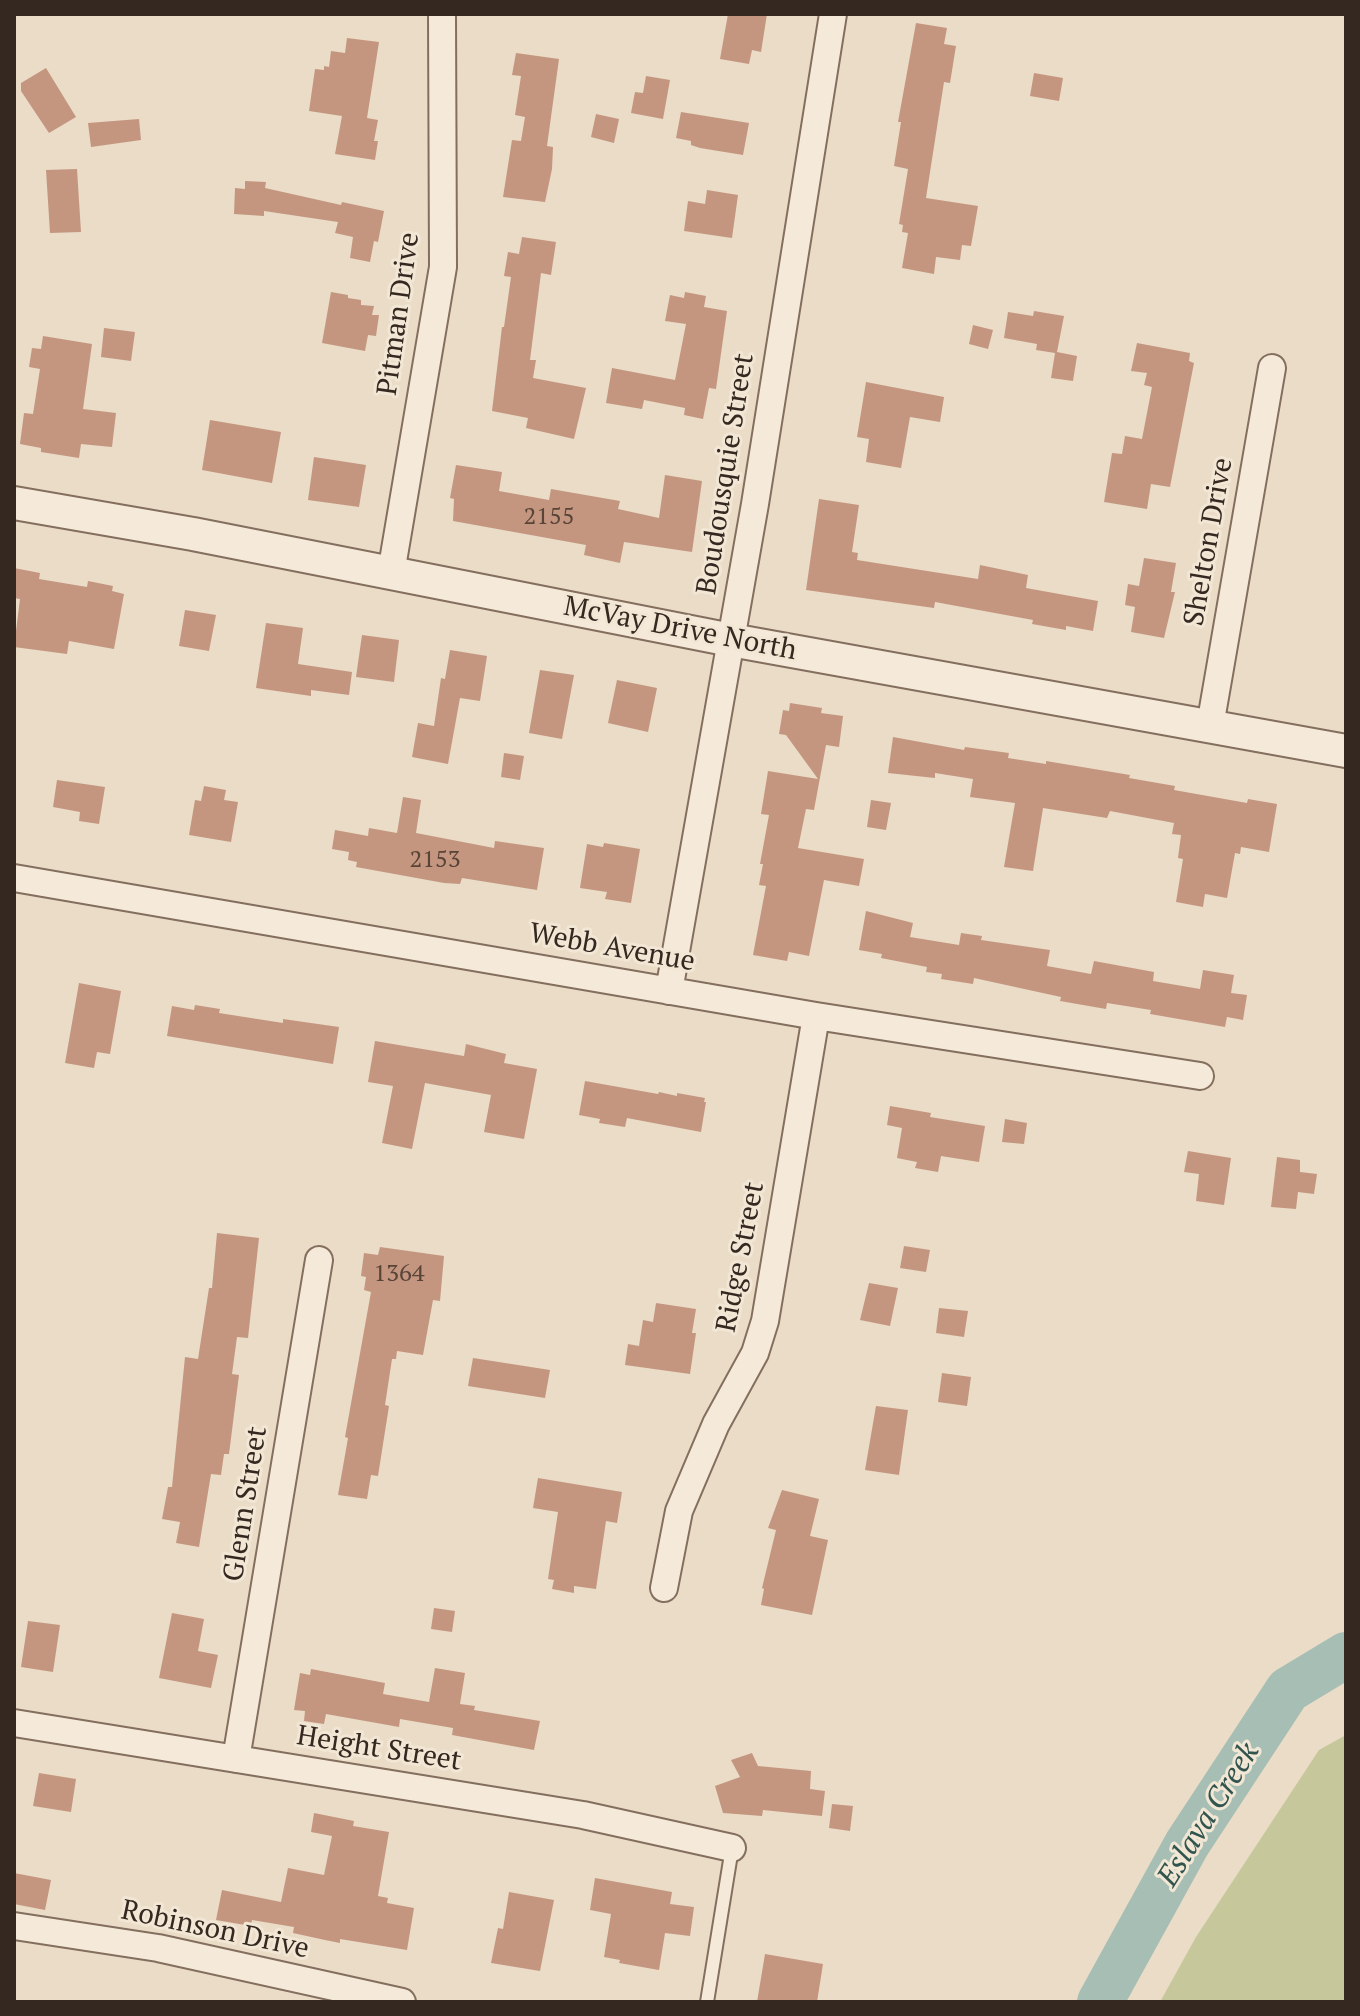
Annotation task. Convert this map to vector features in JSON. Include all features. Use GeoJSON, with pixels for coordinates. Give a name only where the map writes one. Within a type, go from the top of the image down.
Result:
{"type":"FeatureCollection","features":[{"type":"Feature","properties":{"kind":"street","name":"Pitman Drive"},"geometry":{"type":"LineString","coordinates":[[391,573],[443,267],[442,14]]}},
{"type":"Feature","properties":{"kind":"street","name":"Boudousquie Street"},"geometry":{"type":"LineString","coordinates":[[669,991],[731,640],[833,14]]}},
{"type":"Feature","properties":{"kind":"street","name":"Shelton Drive"},"geometry":{"type":"LineString","coordinates":[[1210,726],[1272,368]]}},
{"type":"Feature","properties":{"kind":"street","name":"McVay Drive North"},"geometry":{"type":"LineString","coordinates":[[14,503],[193,534],[731,640],[1346,751]]}},
{"type":"Feature","properties":{"kind":"street","name":"Webb Avenue"},"geometry":{"type":"LineString","coordinates":[[14,878],[816,1016],[1200,1076]]}},
{"type":"Feature","properties":{"kind":"street","name":"Ridge Street"},"geometry":{"type":"LineString","coordinates":[[664,1588],[679,1511],[716,1424],[755,1353],[765,1321],[816,1016]]}},
{"type":"Feature","properties":{"kind":"street","name":"Glenn Street"},"geometry":{"type":"LineString","coordinates":[[236,1759],[319,1260]]}},
{"type":"Feature","properties":{"kind":"street","name":"Height Street"},"geometry":{"type":"LineString","coordinates":[[14,1723],[583,1815],[732,1848]]}},
{"type":"Feature","properties":{"kind":"street","name":"Robinson Drive"},"geometry":{"type":"LineString","coordinates":[[14,1926],[158,1948],[402,2002]]}},
{"type":"Feature","properties":{"kind":"lane"},"geometry":{"type":"LineString","coordinates":[[707,2002],[732,1848]]}},
{"type":"Feature","properties":{"kind":"green space"},"geometry":{"type":"Polygon","coordinates":[[[1346,1735],[1346,2002],[1160,2002],[1196,1937],[1319,1750],[1346,1735]]]}},
{"type":"Feature","properties":{"kind":"building"},"geometry":{"type":"Polygon","coordinates":[[[728,14],[767,14],[761,52],[752,50],[749,64],[720,59],[728,14]]]}},
{"type":"Feature","properties":{"kind":"building"},"geometry":{"type":"Polygon","coordinates":[[[916,23],[947,28],[944,44],[956,46],[950,83],[944,82],[926,198],[978,206],[971,246],[962,245],[960,260],[936,257],[934,274],[902,268],[908,233],[902,232],[903,225],[899,224],[908,169],[894,166],[901,122],[898,122],[916,23]]]}},
{"type":"Feature","properties":{"kind":"building"},"geometry":{"type":"Polygon","coordinates":[[[347,38],[379,42],[367,118],[378,120],[374,141],[378,141],[375,160],[335,154],[342,116],[309,111],[315,69],[329,67],[331,51],[345,53],[347,38]]]}},
{"type":"Feature","properties":{"kind":"building"},"geometry":{"type":"Polygon","coordinates":[[[516,53],[559,59],[547,146],[553,147],[552,169],[545,202],[503,197],[512,140],[521,141],[525,117],[515,115],[521,76],[512,75],[516,53]]]}},
{"type":"Feature","properties":{"kind":"building"},"geometry":{"type":"Polygon","coordinates":[[[46,68],[76,117],[49,133],[21,91],[21,83],[46,68]]]}},
{"type":"Feature","properties":{"kind":"building"},"geometry":{"type":"Polygon","coordinates":[[[1034,73],[1063,78],[1059,101],[1030,96],[1034,73]]]}},
{"type":"Feature","properties":{"kind":"building"},"geometry":{"type":"Polygon","coordinates":[[[646,76],[670,80],[663,119],[631,113],[635,92],[643,93],[646,76]]]}},
{"type":"Feature","properties":{"kind":"building"},"geometry":{"type":"Polygon","coordinates":[[[681,112],[749,123],[743,155],[700,148],[691,145],[691,141],[676,138],[681,112]]]}},
{"type":"Feature","properties":{"kind":"building"},"geometry":{"type":"Polygon","coordinates":[[[596,114],[619,119],[614,143],[591,137],[596,114]]]}},
{"type":"Feature","properties":{"kind":"building"},"geometry":{"type":"Polygon","coordinates":[[[139,119],[141,140],[91,147],[88,123],[139,119]]]}},
{"type":"Feature","properties":{"kind":"building"},"geometry":{"type":"Polygon","coordinates":[[[77,169],[81,232],[50,233],[46,170],[77,169]]]}},
{"type":"Feature","properties":{"kind":"building"},"geometry":{"type":"Polygon","coordinates":[[[245,181],[266,182],[265,188],[384,211],[378,242],[374,241],[370,262],[350,258],[353,237],[335,233],[338,222],[264,211],[264,216],[234,214],[235,188],[245,189],[245,181]]]}},
{"type":"Feature","properties":{"kind":"building"},"geometry":{"type":"Polygon","coordinates":[[[707,190],[738,195],[732,238],[684,231],[688,201],[705,204],[707,190]]]}},
{"type":"Feature","properties":{"kind":"building"},"geometry":{"type":"Polygon","coordinates":[[[522,237],[556,242],[551,275],[541,273],[530,360],[536,360],[533,378],[586,388],[574,439],[526,428],[528,418],[492,411],[511,277],[504,276],[508,252],[519,254],[522,237]]]}},
{"type":"Feature","properties":{"kind":"building"},"geometry":{"type":"Polygon","coordinates":[[[331,292],[361,300],[361,305],[374,306],[372,315],[379,315],[376,336],[368,335],[365,351],[322,343],[331,292]]]}},
{"type":"Feature","properties":{"kind":"building"},"geometry":{"type":"Polygon","coordinates":[[[685,292],[706,296],[704,307],[727,311],[716,389],[709,388],[703,419],[684,415],[685,408],[644,400],[642,409],[606,403],[612,368],[675,380],[686,324],[665,321],[670,295],[684,298],[685,292]]]}},
{"type":"Feature","properties":{"kind":"building"},"geometry":{"type":"Polygon","coordinates":[[[1034,311],[1064,316],[1057,352],[1077,356],[1073,381],[1051,378],[1055,353],[1036,350],[1037,344],[1004,338],[1008,312],[1033,316],[1034,311]]]}},
{"type":"Feature","properties":{"kind":"building"},"geometry":{"type":"Polygon","coordinates":[[[973,325],[993,330],[988,349],[969,344],[973,325]]]}},
{"type":"Feature","properties":{"kind":"building"},"geometry":{"type":"Polygon","coordinates":[[[104,328],[135,332],[131,361],[101,357],[104,328]]]}},
{"type":"Feature","properties":{"kind":"building"},"geometry":{"type":"Polygon","coordinates":[[[43,336],[92,344],[83,409],[116,413],[112,447],[81,444],[79,458],[41,452],[41,448],[20,444],[24,413],[33,414],[40,369],[29,367],[32,348],[41,349],[43,336]]]}},
{"type":"Feature","properties":{"kind":"building"},"geometry":{"type":"Polygon","coordinates":[[[1137,343],[1190,353],[1189,361],[1194,363],[1170,487],[1151,484],[1147,509],[1104,502],[1112,453],[1122,454],[1125,436],[1142,439],[1152,387],[1144,385],[1147,373],[1131,371],[1137,343]]]}},
{"type":"Feature","properties":{"kind":"building"},"geometry":{"type":"Polygon","coordinates":[[[866,382],[944,397],[940,422],[910,417],[901,468],[866,462],[869,439],[857,437],[866,382]]]}},
{"type":"Feature","properties":{"kind":"building"},"geometry":{"type":"Polygon","coordinates":[[[210,420],[281,432],[272,483],[202,470],[210,420]]]}},
{"type":"Feature","properties":{"kind":"building"},"geometry":{"type":"Polygon","coordinates":[[[314,457],[366,465],[359,507],[308,500],[314,457]]]}},
{"type":"Feature","properties":{"kind":"building"},"geometry":{"type":"Polygon","coordinates":[[[456,465],[502,472],[499,491],[549,500],[551,489],[620,501],[618,509],[659,518],[665,475],[702,481],[692,552],[624,542],[620,563],[584,555],[586,545],[453,521],[454,499],[450,498],[456,465]]]}},
{"type":"Feature","properties":{"kind":"building"},"geometry":{"type":"Polygon","coordinates":[[[819,499],[859,505],[852,552],[858,553],[857,560],[978,579],[980,565],[1028,575],[1026,588],[1098,601],[1093,631],[1032,624],[1033,620],[935,602],[934,608],[806,590],[819,499]]]}},
{"type":"Feature","properties":{"kind":"building"},"geometry":{"type":"Polygon","coordinates":[[[1144,558],[1176,563],[1171,592],[1175,592],[1164,638],[1131,632],[1135,607],[1125,605],[1128,584],[1139,586],[1144,558]]]}},
{"type":"Feature","properties":{"kind":"building"},"geometry":{"type":"Polygon","coordinates":[[[14,568],[40,573],[39,579],[87,587],[88,581],[113,586],[112,591],[124,594],[114,649],[69,641],[67,654],[14,647],[20,599],[14,598],[14,568]]]}},
{"type":"Feature","properties":{"kind":"building"},"geometry":{"type":"Polygon","coordinates":[[[185,610],[216,615],[209,651],[179,646],[185,610]]]}},
{"type":"Feature","properties":{"kind":"building"},"geometry":{"type":"Polygon","coordinates":[[[266,623],[303,628],[298,664],[352,672],[349,695],[311,690],[311,696],[256,688],[266,623]]]}},
{"type":"Feature","properties":{"kind":"building"},"geometry":{"type":"Polygon","coordinates":[[[362,635],[399,640],[394,682],[356,677],[362,635]]]}},
{"type":"Feature","properties":{"kind":"building"},"geometry":{"type":"Polygon","coordinates":[[[450,650],[487,656],[480,701],[460,698],[448,764],[412,757],[418,723],[434,726],[441,678],[445,679],[450,650]]]}},
{"type":"Feature","properties":{"kind":"building"},"geometry":{"type":"Polygon","coordinates":[[[540,670],[574,675],[562,739],[529,733],[540,670]]]}},
{"type":"Feature","properties":{"kind":"building"},"geometry":{"type":"Polygon","coordinates":[[[617,680],[657,688],[648,732],[608,723],[617,680]]]}},
{"type":"Feature","properties":{"kind":"building"},"geometry":{"type":"Polygon","coordinates":[[[790,703],[822,708],[821,713],[843,716],[839,747],[826,745],[814,810],[806,809],[798,848],[864,859],[859,886],[824,880],[809,956],[789,952],[787,961],[753,955],[766,886],[759,885],[769,815],[761,814],[768,771],[818,779],[786,735],[779,734],[783,710],[789,711],[790,703]]]}},
{"type":"Feature","properties":{"kind":"building"},"geometry":{"type":"Polygon","coordinates":[[[893,737],[964,750],[965,747],[1009,753],[1008,758],[1130,775],[1129,778],[1175,786],[1174,790],[1247,803],[1248,799],[1277,804],[1269,852],[1241,847],[1240,854],[1235,853],[1227,898],[1205,894],[1203,907],[1176,902],[1183,859],[1178,858],[1181,835],[1172,834],[1174,823],[1110,811],[1107,818],[1043,808],[1033,871],[1004,867],[1015,803],[970,797],[973,779],[935,773],[935,778],[888,773],[893,737]]]}},
{"type":"Feature","properties":{"kind":"building"},"geometry":{"type":"Polygon","coordinates":[[[504,753],[524,756],[520,780],[501,777],[504,753]]]}},
{"type":"Feature","properties":{"kind":"building"},"geometry":{"type":"Polygon","coordinates":[[[57,780],[105,787],[99,824],[79,821],[80,812],[53,807],[57,780]]]}},
{"type":"Feature","properties":{"kind":"building"},"geometry":{"type":"Polygon","coordinates":[[[204,786],[226,790],[224,800],[238,802],[231,842],[189,835],[195,800],[201,801],[204,786]]]}},
{"type":"Feature","properties":{"kind":"building"},"geometry":{"type":"Polygon","coordinates":[[[403,797],[421,800],[416,833],[494,848],[495,841],[544,848],[537,890],[462,878],[460,884],[444,883],[356,867],[357,862],[348,860],[349,852],[332,849],[335,830],[368,836],[369,828],[397,833],[403,797]]]}},
{"type":"Feature","properties":{"kind":"building"},"geometry":{"type":"Polygon","coordinates":[[[871,800],[891,803],[886,830],[867,827],[871,800]]]}},
{"type":"Feature","properties":{"kind":"building"},"geometry":{"type":"Polygon","coordinates":[[[604,843],[640,849],[631,903],[605,899],[607,892],[580,888],[587,844],[603,847],[604,843]]]}},
{"type":"Feature","properties":{"kind":"building"},"geometry":{"type":"Polygon","coordinates":[[[866,911],[913,923],[910,937],[959,945],[961,933],[982,936],[981,940],[1050,950],[1047,966],[1091,974],[1094,961],[1154,972],[1153,981],[1200,989],[1203,970],[1234,975],[1231,993],[1247,995],[1243,1020],[1227,1017],[1225,1027],[1107,1003],[1106,1009],[1060,1001],[1061,997],[974,978],[973,984],[941,979],[942,974],[926,972],[927,967],[881,958],[882,954],[859,950],[866,911]]]}},
{"type":"Feature","properties":{"kind":"building"},"geometry":{"type":"Polygon","coordinates":[[[79,983],[121,991],[110,1054],[97,1052],[94,1068],[65,1063],[79,983]]]}},
{"type":"Feature","properties":{"kind":"building"},"geometry":{"type":"Polygon","coordinates":[[[195,1005],[220,1009],[219,1013],[283,1023],[283,1019],[339,1027],[333,1064],[167,1036],[172,1006],[194,1010],[195,1005]]]}},
{"type":"Feature","properties":{"kind":"building"},"geometry":{"type":"Polygon","coordinates":[[[375,1041],[464,1056],[466,1044],[506,1054],[504,1063],[537,1069],[524,1139],[484,1132],[491,1095],[425,1083],[412,1149],[382,1143],[393,1086],[368,1082],[375,1041]]]}},
{"type":"Feature","properties":{"kind":"building"},"geometry":{"type":"Polygon","coordinates":[[[585,1081],[658,1094],[677,1096],[677,1093],[705,1098],[701,1132],[627,1118],[625,1127],[599,1123],[600,1119],[579,1115],[585,1081]]]}},
{"type":"Feature","properties":{"kind":"building"},"geometry":{"type":"Polygon","coordinates":[[[890,1106],[931,1113],[930,1117],[985,1126],[979,1162],[941,1156],[938,1172],[915,1168],[917,1162],[897,1158],[902,1128],[887,1125],[890,1106]]]}},
{"type":"Feature","properties":{"kind":"building"},"geometry":{"type":"Polygon","coordinates":[[[1005,1119],[1027,1123],[1024,1144],[1002,1142],[1005,1119]]]}},
{"type":"Feature","properties":{"kind":"building"},"geometry":{"type":"Polygon","coordinates":[[[1188,1151],[1231,1158],[1224,1205],[1196,1201],[1199,1174],[1184,1172],[1188,1151]]]}},
{"type":"Feature","properties":{"kind":"building"},"geometry":{"type":"Polygon","coordinates":[[[1277,1157],[1300,1160],[1300,1172],[1317,1174],[1314,1194],[1298,1192],[1296,1209],[1271,1207],[1277,1157]]]}},
{"type":"Feature","properties":{"kind":"building"},"geometry":{"type":"Polygon","coordinates":[[[217,1233],[259,1238],[248,1338],[237,1337],[232,1374],[239,1375],[229,1454],[224,1454],[221,1475],[211,1474],[199,1547],[176,1543],[180,1522],[162,1519],[168,1487],[172,1487],[185,1357],[198,1359],[209,1288],[212,1288],[217,1233]]]}},
{"type":"Feature","properties":{"kind":"building"},"geometry":{"type":"Polygon","coordinates":[[[904,1246],[930,1250],[926,1272],[900,1268],[904,1246]]]}},
{"type":"Feature","properties":{"kind":"building"},"geometry":{"type":"Polygon","coordinates":[[[380,1247],[444,1256],[440,1301],[433,1300],[423,1355],[397,1351],[396,1359],[392,1359],[385,1405],[389,1406],[378,1476],[371,1475],[367,1499],[338,1495],[371,1292],[364,1290],[366,1277],[361,1276],[364,1253],[378,1255],[380,1247]]]}},
{"type":"Feature","properties":{"kind":"building"},"geometry":{"type":"Polygon","coordinates":[[[869,1283],[898,1288],[890,1326],[860,1320],[869,1283]]]}},
{"type":"Feature","properties":{"kind":"building"},"geometry":{"type":"Polygon","coordinates":[[[656,1303],[696,1309],[690,1374],[625,1365],[628,1344],[639,1346],[643,1320],[653,1322],[656,1303]]]}},
{"type":"Feature","properties":{"kind":"building"},"geometry":{"type":"Polygon","coordinates":[[[939,1308],[968,1311],[964,1337],[936,1333],[939,1308]]]}},
{"type":"Feature","properties":{"kind":"building"},"geometry":{"type":"Polygon","coordinates":[[[473,1358],[550,1370],[545,1398],[468,1386],[473,1358]]]}},
{"type":"Feature","properties":{"kind":"building"},"geometry":{"type":"Polygon","coordinates":[[[942,1373],[971,1377],[967,1406],[938,1402],[942,1373]]]}},
{"type":"Feature","properties":{"kind":"building"},"geometry":{"type":"Polygon","coordinates":[[[876,1406],[908,1410],[899,1475],[865,1470],[876,1406]]]}},
{"type":"Feature","properties":{"kind":"building"},"geometry":{"type":"Polygon","coordinates":[[[538,1478],[622,1492],[617,1523],[606,1521],[596,1589],[574,1586],[574,1593],[552,1589],[554,1580],[548,1579],[558,1512],[533,1508],[538,1478]]]}},
{"type":"Feature","properties":{"kind":"building"},"geometry":{"type":"Polygon","coordinates":[[[782,1490],[819,1499],[810,1536],[828,1540],[812,1615],[761,1605],[776,1530],[768,1528],[782,1490]]]}},
{"type":"Feature","properties":{"kind":"building"},"geometry":{"type":"Polygon","coordinates":[[[434,1608],[455,1611],[452,1632],[431,1629],[434,1608]]]}},
{"type":"Feature","properties":{"kind":"building"},"geometry":{"type":"Polygon","coordinates":[[[172,1613],[204,1619],[198,1651],[218,1655],[211,1688],[159,1678],[172,1613]]]}},
{"type":"Feature","properties":{"kind":"building"},"geometry":{"type":"Polygon","coordinates":[[[28,1621],[60,1625],[53,1672],[21,1667],[28,1621]]]}},
{"type":"Feature","properties":{"kind":"building"},"geometry":{"type":"Polygon","coordinates":[[[435,1668],[465,1673],[460,1704],[475,1706],[474,1710],[540,1721],[534,1750],[452,1735],[453,1728],[400,1719],[399,1727],[326,1714],[324,1724],[304,1721],[305,1711],[294,1710],[300,1673],[310,1675],[311,1669],[385,1683],[383,1694],[429,1702],[435,1668]]]}},
{"type":"Feature","properties":{"kind":"building"},"geometry":{"type":"Polygon","coordinates":[[[752,1753],[758,1766],[811,1771],[810,1789],[825,1791],[822,1816],[763,1810],[762,1816],[723,1813],[715,1786],[740,1777],[731,1760],[752,1753]]]}},
{"type":"Feature","properties":{"kind":"building"},"geometry":{"type":"Polygon","coordinates":[[[39,1773],[76,1779],[71,1812],[33,1806],[39,1773]]]}},
{"type":"Feature","properties":{"kind":"building"},"geometry":{"type":"Polygon","coordinates":[[[832,1804],[853,1806],[850,1831],[829,1828],[832,1804]]]}},
{"type":"Feature","properties":{"kind":"building"},"geometry":{"type":"Polygon","coordinates":[[[314,1813],[354,1821],[353,1826],[389,1832],[378,1896],[388,1898],[387,1903],[414,1908],[407,1950],[340,1939],[340,1943],[293,1933],[294,1927],[252,1920],[251,1926],[216,1920],[222,1890],[281,1902],[288,1868],[324,1875],[332,1836],[311,1832],[314,1813]]]}},
{"type":"Feature","properties":{"kind":"building"},"geometry":{"type":"Polygon","coordinates":[[[14,1873],[51,1880],[45,1910],[14,1904],[14,1873]]]}},
{"type":"Feature","properties":{"kind":"building"},"geometry":{"type":"Polygon","coordinates":[[[595,1878],[672,1892],[670,1904],[694,1907],[690,1936],[665,1933],[659,1970],[604,1957],[611,1914],[590,1910],[595,1878]]]}},
{"type":"Feature","properties":{"kind":"building"},"geometry":{"type":"Polygon","coordinates":[[[509,1892],[554,1900],[540,1971],[491,1963],[498,1928],[503,1929],[509,1892]]]}},
{"type":"Feature","properties":{"kind":"building"},"geometry":{"type":"Polygon","coordinates":[[[765,1954],[823,1964],[817,2002],[757,2002],[765,1954]]]}},
{"type":"Feature","properties":{"kind":"waterway","name":"Eslava Creek"},"geometry":{"type":"LineString","coordinates":[[1100,2002],[1187,1844],[1288,1690],[1346,1655]]}}]}
